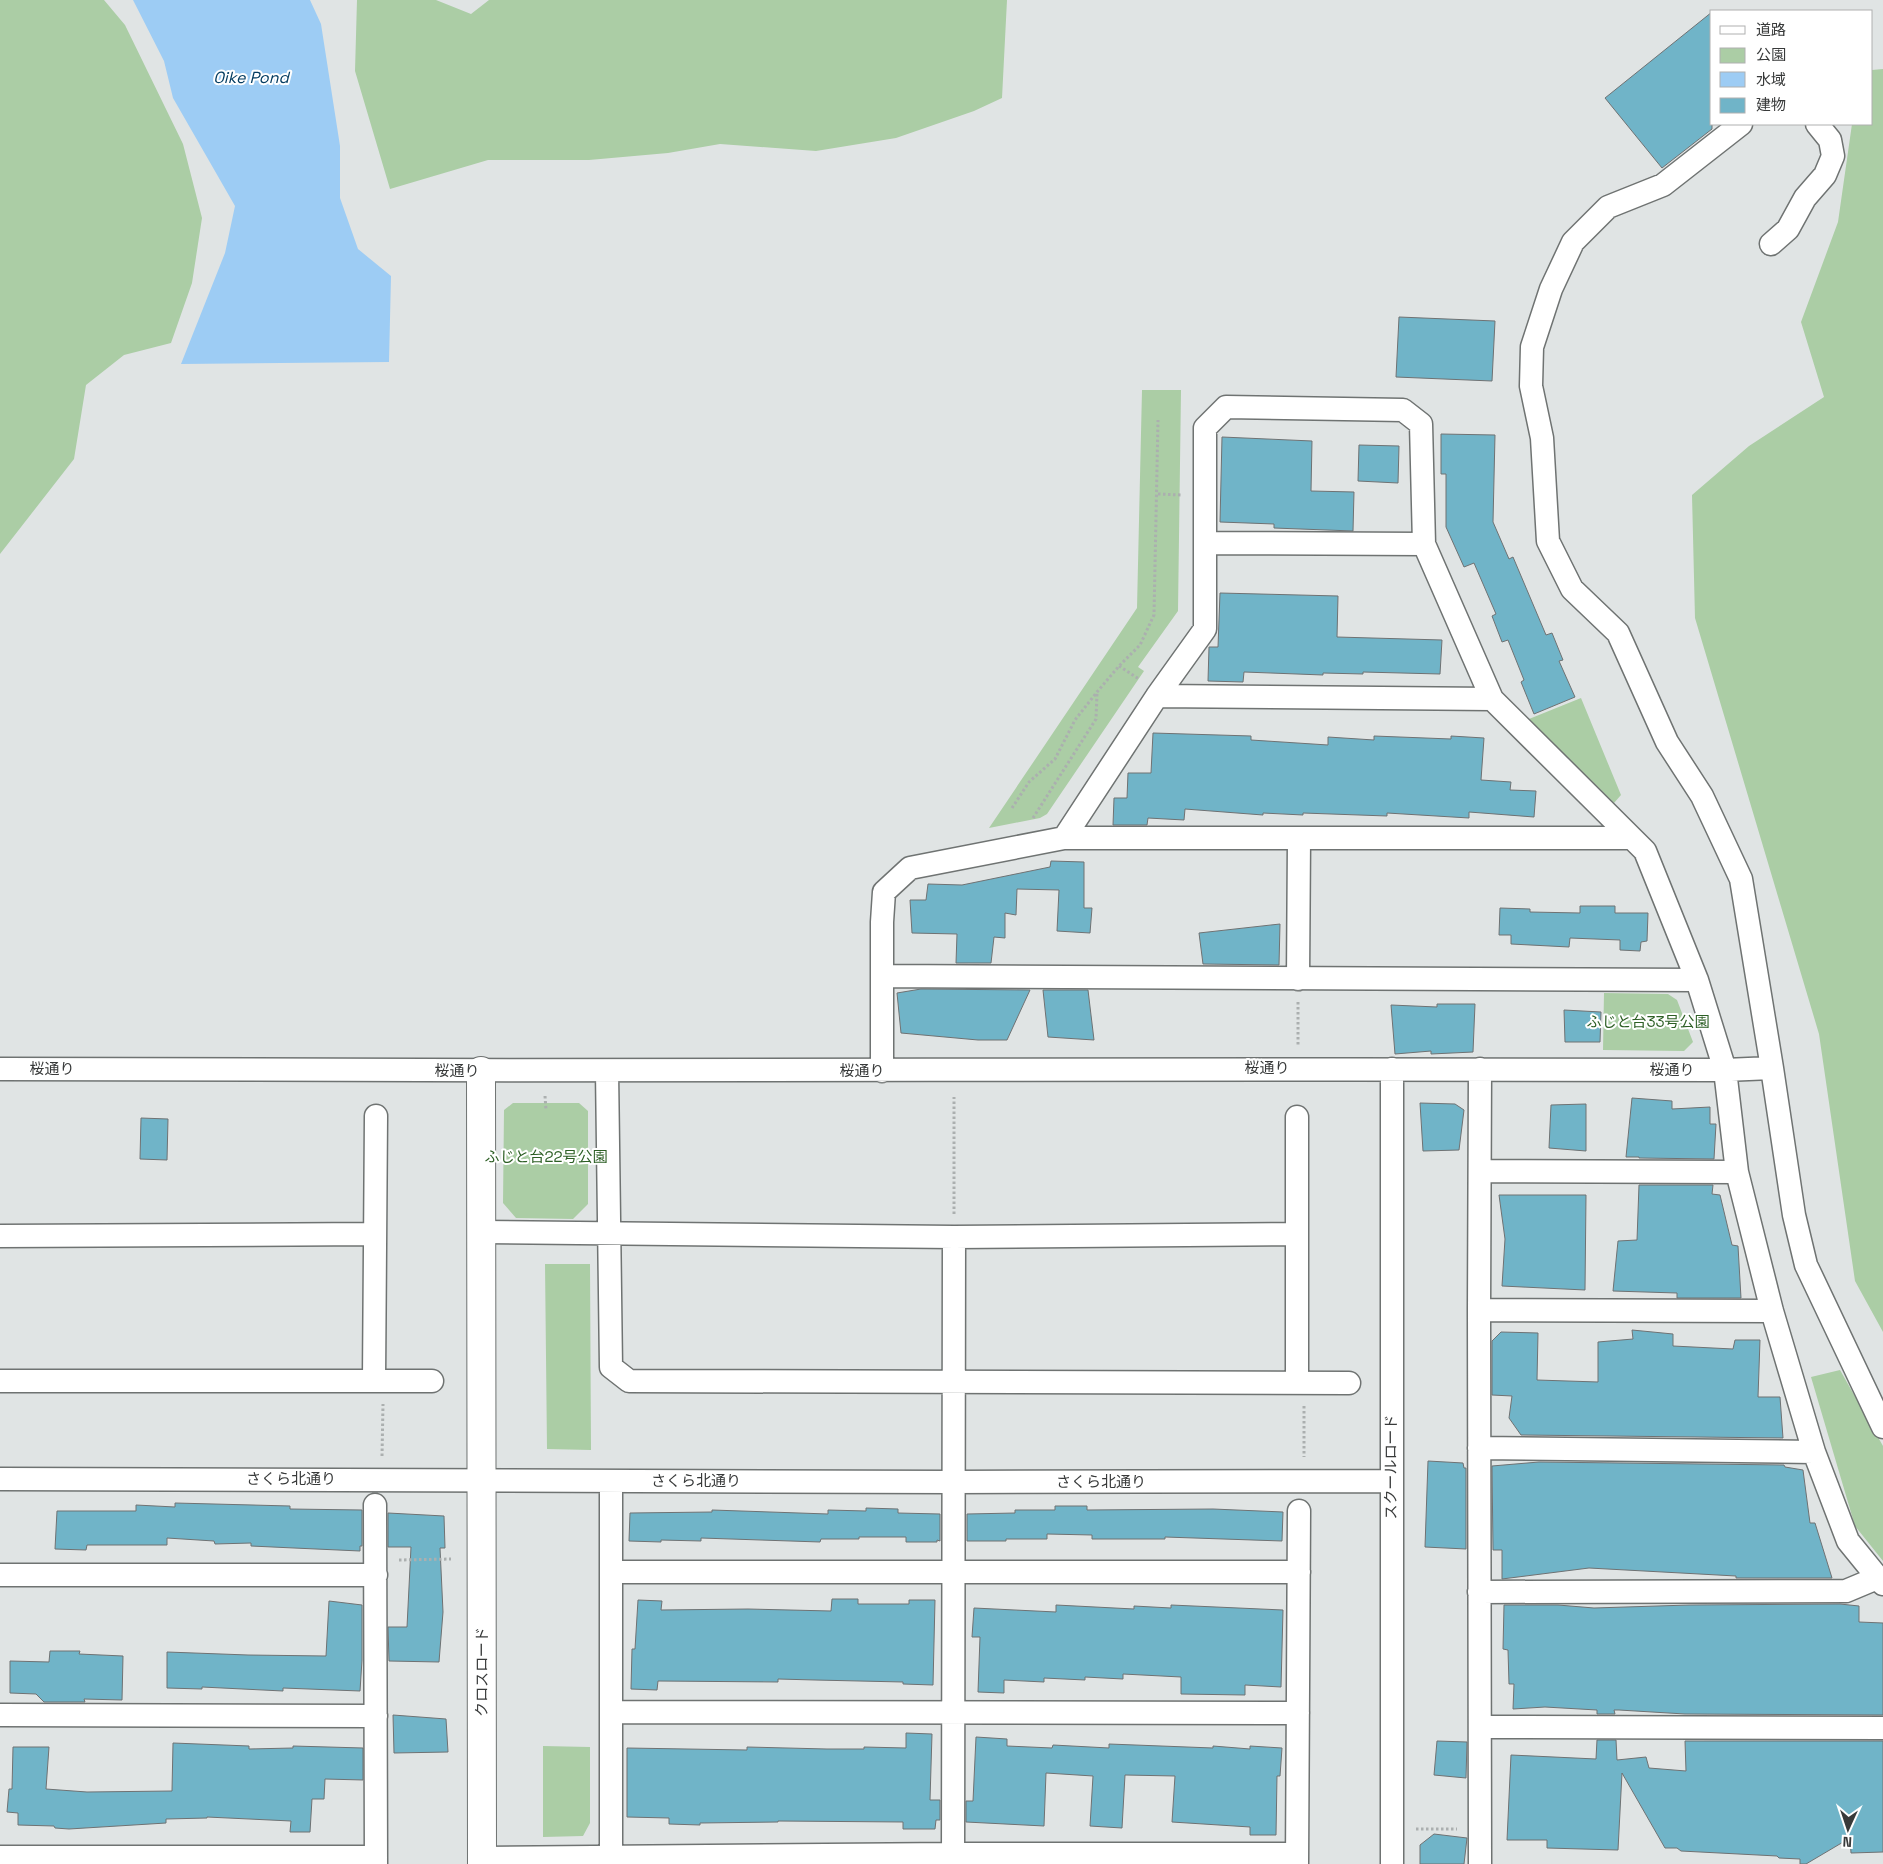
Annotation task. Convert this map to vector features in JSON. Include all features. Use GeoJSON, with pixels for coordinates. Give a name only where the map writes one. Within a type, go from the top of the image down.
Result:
{"type":"FeatureCollection","features":[{"type":"Feature","properties":{"kind":"street"},"geometry":{"type":"LineString","coordinates":[[1740,125],[1663,185],[1608,207],[1573,242],[1551,289],[1532,347],[1531,386],[1542,438],[1548,541],[1572,589],[1618,633],[1667,742],[1702,796],[1741,879],[1794,1216],[1806,1265],[1883,1427]]}},
{"type":"Feature","properties":{"kind":"street"},"geometry":{"type":"LineString","coordinates":[[1771,244],[1788,229],[1805,198],[1825,176],[1833,156],[1830,140],[1819,125]]}},
{"type":"Feature","properties":{"kind":"street"},"geometry":{"type":"LineString","coordinates":[[1064,838],[1150,689],[1205,630],[1205,428],[1226,407],[1403,410],[1421,424],[1424,544],[1492,700],[1645,851],[1697,980],[1725,1070],[1737,1172],[1772,1312],[1814,1452],[1848,1541],[1880,1581],[1846,1591],[1479,1592]]}},
{"type":"Feature","properties":{"kind":"street"},"geometry":{"type":"LineString","coordinates":[[1205,543],[1424,544]]}},
{"type":"Feature","properties":{"kind":"street"},"geometry":{"type":"LineString","coordinates":[[1150,689],[1492,700]]}},
{"type":"Feature","properties":{"kind":"street"},"geometry":{"type":"LineString","coordinates":[[882,1071],[884,892],[910,868],[1064,838],[1631,838]]}},
{"type":"Feature","properties":{"kind":"street"},"geometry":{"type":"LineString","coordinates":[[1298,839],[1298,978]]}},
{"type":"Feature","properties":{"kind":"street"},"geometry":{"type":"LineString","coordinates":[[882,976],[1697,980]]}},
{"type":"Feature","properties":{"kind":"street","name":"桜通り"},"geometry":{"type":"LineString","coordinates":[[0,1069],[882,1071],[1299,1068],[1725,1070],[1772,1068]]}},
{"type":"Feature","properties":{"kind":"street","name":"スクールロード"},"geometry":{"type":"LineString","coordinates":[[1392,1069],[1392,1864]]}},
{"type":"Feature","properties":{"kind":"street"},"geometry":{"type":"LineString","coordinates":[[1480,1069],[1480,1864]]}},
{"type":"Feature","properties":{"kind":"street","name":"クロスロード"},"geometry":{"type":"LineString","coordinates":[[481,1071],[482,1861]]}},
{"type":"Feature","properties":{"kind":"street"},"geometry":{"type":"LineString","coordinates":[[607,1071],[612,1367],[629,1381],[953,1381],[1300,1391],[1349,1383]]}},
{"type":"Feature","properties":{"kind":"street"},"geometry":{"type":"LineString","coordinates":[[376,1116],[374,1234],[378,1380]]}},
{"type":"Feature","properties":{"kind":"street"},"geometry":{"type":"LineString","coordinates":[[1298,1117],[1296,1234],[1300,1391]]}},
{"type":"Feature","properties":{"kind":"street"},"geometry":{"type":"LineString","coordinates":[[1480,1171],[1737,1172]]}},
{"type":"Feature","properties":{"kind":"street"},"geometry":{"type":"LineString","coordinates":[[481,1232],[954,1238],[1296,1234]]}},
{"type":"Feature","properties":{"kind":"street"},"geometry":{"type":"LineString","coordinates":[[0,1236],[374,1234]]}},
{"type":"Feature","properties":{"kind":"street"},"geometry":{"type":"LineString","coordinates":[[953,1859],[954,1238]]}},
{"type":"Feature","properties":{"kind":"street"},"geometry":{"type":"LineString","coordinates":[[1479,1310],[1772,1312]]}},
{"type":"Feature","properties":{"kind":"street"},"geometry":{"type":"LineString","coordinates":[[0,1381],[432,1381]]}},
{"type":"Feature","properties":{"kind":"street"},"geometry":{"type":"LineString","coordinates":[[1479,1448],[1814,1452]]}},
{"type":"Feature","properties":{"kind":"street","name":"さくら北通り"},"geometry":{"type":"LineString","coordinates":[[0,1479],[954,1482],[1391,1481]]}},
{"type":"Feature","properties":{"kind":"street"},"geometry":{"type":"LineString","coordinates":[[611,1480],[611,1860]]}},
{"type":"Feature","properties":{"kind":"street"},"geometry":{"type":"LineString","coordinates":[[0,1857],[376,1861],[376,1505]]}},
{"type":"Feature","properties":{"kind":"street"},"geometry":{"type":"LineString","coordinates":[[482,1861],[1297,1859],[1300,1511]]}},
{"type":"Feature","properties":{"kind":"street"},"geometry":{"type":"LineString","coordinates":[[0,1575],[376,1568]]}},
{"type":"Feature","properties":{"kind":"street"},"geometry":{"type":"LineString","coordinates":[[611,1572],[1299,1572]]}},
{"type":"Feature","properties":{"kind":"street"},"geometry":{"type":"LineString","coordinates":[[611,1712],[1298,1713]]}},
{"type":"Feature","properties":{"kind":"street"},"geometry":{"type":"LineString","coordinates":[[0,1715],[376,1716]]}},
{"type":"Feature","properties":{"kind":"street"},"geometry":{"type":"LineString","coordinates":[[1480,1726],[1883,1728]]}},
{"type":"Feature","properties":{"kind":"path"},"geometry":{"type":"LineString","coordinates":[[1012,808],[1029,782],[1055,759],[1075,720],[1119,666],[1140,645],[1154,615],[1158,494],[1158,420]]}},
{"type":"Feature","properties":{"kind":"path"},"geometry":{"type":"LineString","coordinates":[[1158,494],[1187,495]]}},
{"type":"Feature","properties":{"kind":"path"},"geometry":{"type":"LineString","coordinates":[[1119,666],[1150,689]]}},
{"type":"Feature","properties":{"kind":"path"},"geometry":{"type":"LineString","coordinates":[[1033,819],[1096,719],[1097,692]]}},
{"type":"Feature","properties":{"kind":"path"},"geometry":{"type":"LineString","coordinates":[[1298,978],[1299,1068]]}},
{"type":"Feature","properties":{"kind":"path"},"geometry":{"type":"LineString","coordinates":[[545,1096],[546,1110]]}},
{"type":"Feature","properties":{"kind":"path"},"geometry":{"type":"LineString","coordinates":[[954,1097],[954,1189]]}},
{"type":"Feature","properties":{"kind":"path"},"geometry":{"type":"LineString","coordinates":[[378,1380],[382,1459]]}},
{"type":"Feature","properties":{"kind":"path"},"geometry":{"type":"LineString","coordinates":[[1300,1391],[1304,1461]]}},
{"type":"Feature","properties":{"kind":"path"},"geometry":{"type":"LineString","coordinates":[[376,1568],[451,1559]]}},
{"type":"Feature","properties":{"kind":"path"},"geometry":{"type":"LineString","coordinates":[[1392,1829],[1480,1829]]}},
{"type":"Feature","properties":{"kind":"green space"},"geometry":{"type":"Polygon","coordinates":[[[0,0],[104,0],[125,25],[183,144],[202,218],[192,283],[171,343],[124,355],[86,385],[74,459],[0,554],[0,0]]]}},
{"type":"Feature","properties":{"kind":"green space"},"geometry":{"type":"Polygon","coordinates":[[[357,0],[436,0],[471,14],[489,0],[1007,0],[1002,98],[974,111],[896,138],[816,151],[720,144],[668,153],[589,160],[488,160],[390,189],[355,71],[357,0]]]}},
{"type":"Feature","properties":{"kind":"green space"},"geometry":{"type":"Polygon","coordinates":[[[1883,69],[1883,1332],[1855,1281],[1819,1034],[1695,618],[1692,495],[1749,446],[1824,397],[1801,322],[1838,222],[1852,125],[1873,125],[1873,70],[1883,69]]]}},
{"type":"Feature","properties":{"kind":"green space"},"geometry":{"type":"Polygon","coordinates":[[[1142,390],[1181,390],[1178,611],[1138,667],[1144,671],[1047,814],[1040,818],[989,828],[1137,608],[1142,390]]]}},
{"type":"Feature","properties":{"kind":"green space"},"geometry":{"type":"Polygon","coordinates":[[[1581,698],[1621,795],[1614,803],[1529,719],[1581,698]]]}},
{"type":"Feature","properties":{"kind":"green space","name":"ふじと台33号公園"},"geometry":{"type":"Polygon","coordinates":[[[1604,993],[1668,994],[1677,1000],[1693,1042],[1684,1051],[1603,1050],[1604,993]]]}},
{"type":"Feature","properties":{"kind":"green space","name":"ふじと台22号公園"},"geometry":{"type":"Polygon","coordinates":[[[513,1103],[579,1103],[588,1111],[588,1204],[573,1219],[516,1218],[503,1203],[504,1110],[513,1103]]]}},
{"type":"Feature","properties":{"kind":"green space"},"geometry":{"type":"Polygon","coordinates":[[[545,1264],[590,1264],[591,1450],[547,1449],[545,1264]]]}},
{"type":"Feature","properties":{"kind":"green space"},"geometry":{"type":"Polygon","coordinates":[[[1840,1370],[1883,1446],[1883,1561],[1855,1526],[1811,1377],[1840,1370]]]}},
{"type":"Feature","properties":{"kind":"green space"},"geometry":{"type":"Polygon","coordinates":[[[543,1746],[590,1747],[590,1823],[583,1836],[543,1837],[543,1746]]]}},
{"type":"Feature","properties":{"kind":"water","name":"Oike Pond"},"geometry":{"type":"Polygon","coordinates":[[[133,0],[310,0],[321,24],[340,146],[340,198],[358,249],[391,276],[389,362],[181,364],[225,253],[235,206],[173,98],[164,61],[133,0]]]}},
{"type":"Feature","properties":{"kind":"building"},"geometry":{"type":"Polygon","coordinates":[[[1710,14],[1710,125],[1712,125],[1712,129],[1662,168],[1605,98],[1710,14]]]}},
{"type":"Feature","properties":{"kind":"building"},"geometry":{"type":"Polygon","coordinates":[[[1399,317],[1495,321],[1492,381],[1396,377],[1399,317]]]}},
{"type":"Feature","properties":{"kind":"building"},"geometry":{"type":"Polygon","coordinates":[[[1441,434],[1495,435],[1493,522],[1509,559],[1513,557],[1546,635],[1552,633],[1563,660],[1559,661],[1575,697],[1534,714],[1521,682],[1524,680],[1508,640],[1502,642],[1492,616],[1496,614],[1474,563],[1464,567],[1446,527],[1446,474],[1441,474],[1441,434]]]}},
{"type":"Feature","properties":{"kind":"building"},"geometry":{"type":"Polygon","coordinates":[[[1222,437],[1312,441],[1311,491],[1354,492],[1353,531],[1274,528],[1274,524],[1220,522],[1222,437]]]}},
{"type":"Feature","properties":{"kind":"building"},"geometry":{"type":"Polygon","coordinates":[[[1359,445],[1399,446],[1398,483],[1358,481],[1359,445]]]}},
{"type":"Feature","properties":{"kind":"building"},"geometry":{"type":"Polygon","coordinates":[[[1220,593],[1338,596],[1337,637],[1442,640],[1440,674],[1363,672],[1363,674],[1323,673],[1323,675],[1244,672],[1243,682],[1208,681],[1209,647],[1218,647],[1220,593]]]}},
{"type":"Feature","properties":{"kind":"building"},"geometry":{"type":"Polygon","coordinates":[[[1153,733],[1251,736],[1251,740],[1328,745],[1328,737],[1374,740],[1374,736],[1451,739],[1451,736],[1484,738],[1481,780],[1511,782],[1510,790],[1536,791],[1534,817],[1469,812],[1469,818],[1387,813],[1387,816],[1303,813],[1303,815],[1263,813],[1263,815],[1185,809],[1184,820],[1148,818],[1147,825],[1113,825],[1114,798],[1127,798],[1128,773],[1151,773],[1153,733]]]}},
{"type":"Feature","properties":{"kind":"building"},"geometry":{"type":"Polygon","coordinates":[[[1051,861],[1084,862],[1084,908],[1092,908],[1090,933],[1057,931],[1059,890],[1017,889],[1016,915],[1005,913],[1005,938],[994,937],[991,963],[956,963],[957,934],[912,933],[910,900],[926,900],[928,884],[962,885],[1050,867],[1051,861]]]}},
{"type":"Feature","properties":{"kind":"building"},"geometry":{"type":"Polygon","coordinates":[[[1580,906],[1615,906],[1615,913],[1648,913],[1647,941],[1641,942],[1640,951],[1620,950],[1620,940],[1570,938],[1569,947],[1511,944],[1511,935],[1499,935],[1500,908],[1530,909],[1530,912],[1580,913],[1580,906]]]}},
{"type":"Feature","properties":{"kind":"building"},"geometry":{"type":"Polygon","coordinates":[[[1280,924],[1279,965],[1203,964],[1199,933],[1280,924]]]}},
{"type":"Feature","properties":{"kind":"building"},"geometry":{"type":"Polygon","coordinates":[[[921,989],[1030,990],[1007,1040],[978,1040],[901,1033],[897,993],[921,989]]]}},
{"type":"Feature","properties":{"kind":"building"},"geometry":{"type":"Polygon","coordinates":[[[1043,990],[1088,990],[1094,1040],[1048,1037],[1043,990]]]}},
{"type":"Feature","properties":{"kind":"building"},"geometry":{"type":"Polygon","coordinates":[[[1437,1004],[1475,1004],[1473,1052],[1431,1054],[1431,1051],[1395,1054],[1391,1005],[1437,1007],[1437,1004]]]}},
{"type":"Feature","properties":{"kind":"building"},"geometry":{"type":"Polygon","coordinates":[[[1564,1010],[1601,1012],[1600,1042],[1565,1042],[1564,1010]]]}},
{"type":"Feature","properties":{"kind":"building"},"geometry":{"type":"Polygon","coordinates":[[[1632,1098],[1672,1101],[1672,1109],[1710,1107],[1710,1124],[1716,1124],[1714,1159],[1626,1157],[1632,1098]]]}},
{"type":"Feature","properties":{"kind":"building"},"geometry":{"type":"Polygon","coordinates":[[[1420,1103],[1455,1104],[1464,1110],[1459,1150],[1423,1151],[1420,1103]]]}},
{"type":"Feature","properties":{"kind":"building"},"geometry":{"type":"Polygon","coordinates":[[[1586,1104],[1586,1151],[1549,1148],[1551,1105],[1586,1104]]]}},
{"type":"Feature","properties":{"kind":"building"},"geometry":{"type":"Polygon","coordinates":[[[141,1118],[168,1119],[167,1160],[140,1159],[141,1118]]]}},
{"type":"Feature","properties":{"kind":"building"},"geometry":{"type":"Polygon","coordinates":[[[1639,1185],[1713,1185],[1712,1194],[1720,1195],[1732,1245],[1738,1246],[1741,1298],[1677,1298],[1677,1293],[1613,1291],[1618,1241],[1637,1240],[1639,1185]]]}},
{"type":"Feature","properties":{"kind":"building"},"geometry":{"type":"Polygon","coordinates":[[[1499,1195],[1586,1195],[1585,1290],[1502,1286],[1505,1239],[1499,1195]]]}},
{"type":"Feature","properties":{"kind":"building"},"geometry":{"type":"Polygon","coordinates":[[[1632,1330],[1673,1334],[1673,1346],[1733,1349],[1735,1340],[1760,1340],[1758,1397],[1780,1397],[1783,1438],[1521,1435],[1509,1418],[1512,1396],[1492,1395],[1492,1341],[1501,1332],[1538,1333],[1537,1380],[1598,1382],[1598,1342],[1633,1339],[1632,1330]]]}},
{"type":"Feature","properties":{"kind":"building"},"geometry":{"type":"Polygon","coordinates":[[[1428,1461],[1463,1463],[1464,1468],[1466,1468],[1466,1549],[1425,1547],[1428,1461]]]}},
{"type":"Feature","properties":{"kind":"building"},"geometry":{"type":"Polygon","coordinates":[[[1539,1462],[1784,1465],[1785,1467],[1803,1470],[1810,1523],[1815,1523],[1832,1578],[1736,1578],[1736,1576],[1589,1568],[1502,1579],[1502,1550],[1493,1550],[1492,1466],[1539,1462]]]}},
{"type":"Feature","properties":{"kind":"building"},"geometry":{"type":"Polygon","coordinates":[[[175,1503],[290,1506],[290,1509],[362,1510],[362,1546],[360,1546],[360,1551],[251,1546],[251,1543],[215,1544],[214,1541],[167,1538],[167,1545],[87,1545],[86,1550],[55,1549],[57,1511],[136,1511],[136,1505],[175,1507],[175,1503]]]}},
{"type":"Feature","properties":{"kind":"building"},"geometry":{"type":"Polygon","coordinates":[[[1055,1506],[1087,1506],[1087,1510],[1213,1509],[1283,1512],[1282,1541],[1165,1537],[1165,1539],[1092,1539],[1092,1535],[1047,1534],[1047,1539],[967,1541],[967,1514],[1015,1513],[1015,1510],[1055,1510],[1055,1506]]]}},
{"type":"Feature","properties":{"kind":"building"},"geometry":{"type":"Polygon","coordinates":[[[866,1508],[898,1509],[898,1513],[940,1514],[940,1541],[906,1542],[906,1537],[859,1537],[859,1539],[821,1539],[820,1542],[701,1538],[701,1541],[629,1541],[630,1513],[712,1512],[712,1510],[828,1514],[828,1510],[866,1511],[866,1508]]]}},
{"type":"Feature","properties":{"kind":"building"},"geometry":{"type":"Polygon","coordinates":[[[388,1513],[444,1516],[445,1548],[440,1548],[443,1612],[439,1662],[389,1661],[388,1627],[407,1627],[411,1547],[388,1547],[388,1513]]]}},
{"type":"Feature","properties":{"kind":"building"},"geometry":{"type":"Polygon","coordinates":[[[832,1599],[858,1599],[858,1604],[909,1604],[909,1600],[935,1600],[933,1685],[903,1684],[903,1682],[778,1679],[778,1682],[658,1681],[657,1690],[631,1689],[632,1649],[635,1649],[638,1600],[662,1601],[661,1610],[748,1609],[831,1611],[832,1599]]]}},
{"type":"Feature","properties":{"kind":"building"},"geometry":{"type":"Polygon","coordinates":[[[329,1601],[362,1605],[360,1691],[283,1688],[283,1691],[202,1687],[202,1689],[167,1688],[167,1652],[326,1656],[329,1601]]]}},
{"type":"Feature","properties":{"kind":"building"},"geometry":{"type":"Polygon","coordinates":[[[1840,1604],[1859,1606],[1859,1622],[1883,1623],[1883,1715],[1685,1714],[1619,1710],[1614,1710],[1615,1714],[1597,1714],[1597,1710],[1545,1707],[1513,1709],[1514,1684],[1509,1684],[1508,1650],[1503,1649],[1504,1605],[1558,1605],[1594,1608],[1840,1604]]]}},
{"type":"Feature","properties":{"kind":"building"},"geometry":{"type":"Polygon","coordinates":[[[1056,1605],[1134,1609],[1134,1606],[1171,1608],[1171,1605],[1283,1610],[1281,1687],[1245,1685],[1245,1695],[1181,1694],[1181,1677],[1123,1674],[1123,1679],[1085,1677],[1085,1680],[1044,1678],[1044,1682],[1004,1680],[1004,1693],[978,1692],[980,1637],[972,1637],[974,1608],[1056,1612],[1056,1605]]]}},
{"type":"Feature","properties":{"kind":"building"},"geometry":{"type":"Polygon","coordinates":[[[50,1651],[80,1651],[79,1654],[123,1656],[122,1700],[84,1699],[85,1702],[44,1702],[36,1694],[10,1693],[10,1661],[49,1662],[50,1651]]]}},
{"type":"Feature","properties":{"kind":"building"},"geometry":{"type":"Polygon","coordinates":[[[393,1715],[446,1719],[448,1752],[394,1753],[393,1715]]]}},
{"type":"Feature","properties":{"kind":"building"},"geometry":{"type":"Polygon","coordinates":[[[906,1733],[932,1734],[930,1800],[940,1800],[940,1820],[936,1820],[935,1829],[903,1829],[903,1822],[778,1821],[700,1823],[700,1825],[669,1824],[669,1818],[627,1817],[627,1748],[747,1750],[747,1747],[906,1748],[906,1733]]]}},
{"type":"Feature","properties":{"kind":"building"},"geometry":{"type":"Polygon","coordinates":[[[976,1737],[1007,1739],[1007,1746],[1052,1748],[1053,1745],[1109,1748],[1109,1744],[1213,1748],[1213,1746],[1250,1749],[1250,1746],[1282,1748],[1280,1776],[1277,1776],[1276,1835],[1250,1835],[1250,1827],[1172,1822],[1175,1776],[1125,1775],[1122,1828],[1090,1826],[1093,1776],[1046,1773],[1044,1826],[966,1822],[966,1801],[973,1801],[976,1737]]]}},
{"type":"Feature","properties":{"kind":"building"},"geometry":{"type":"Polygon","coordinates":[[[1597,1740],[1616,1740],[1617,1760],[1646,1757],[1649,1768],[1686,1771],[1685,1741],[1883,1741],[1883,1852],[1851,1853],[1850,1838],[1806,1864],[1800,1864],[1800,1859],[1779,1858],[1777,1856],[1681,1851],[1677,1848],[1665,1848],[1622,1773],[1618,1850],[1547,1848],[1547,1840],[1507,1840],[1511,1755],[1596,1759],[1597,1740]]]}},
{"type":"Feature","properties":{"kind":"building"},"geometry":{"type":"Polygon","coordinates":[[[1437,1741],[1467,1742],[1466,1778],[1434,1775],[1437,1741]]]}},
{"type":"Feature","properties":{"kind":"building"},"geometry":{"type":"Polygon","coordinates":[[[173,1743],[249,1746],[249,1749],[293,1748],[293,1746],[363,1748],[363,1780],[325,1779],[324,1799],[312,1799],[310,1832],[290,1832],[291,1821],[207,1817],[166,1819],[166,1823],[69,1829],[55,1828],[54,1826],[18,1825],[18,1813],[7,1812],[9,1789],[12,1789],[13,1747],[49,1747],[46,1789],[87,1792],[172,1791],[173,1743]]]}},
{"type":"Feature","properties":{"kind":"building"},"geometry":{"type":"Polygon","coordinates":[[[1434,1834],[1467,1838],[1464,1864],[1420,1864],[1420,1845],[1434,1834]]]}}]}
